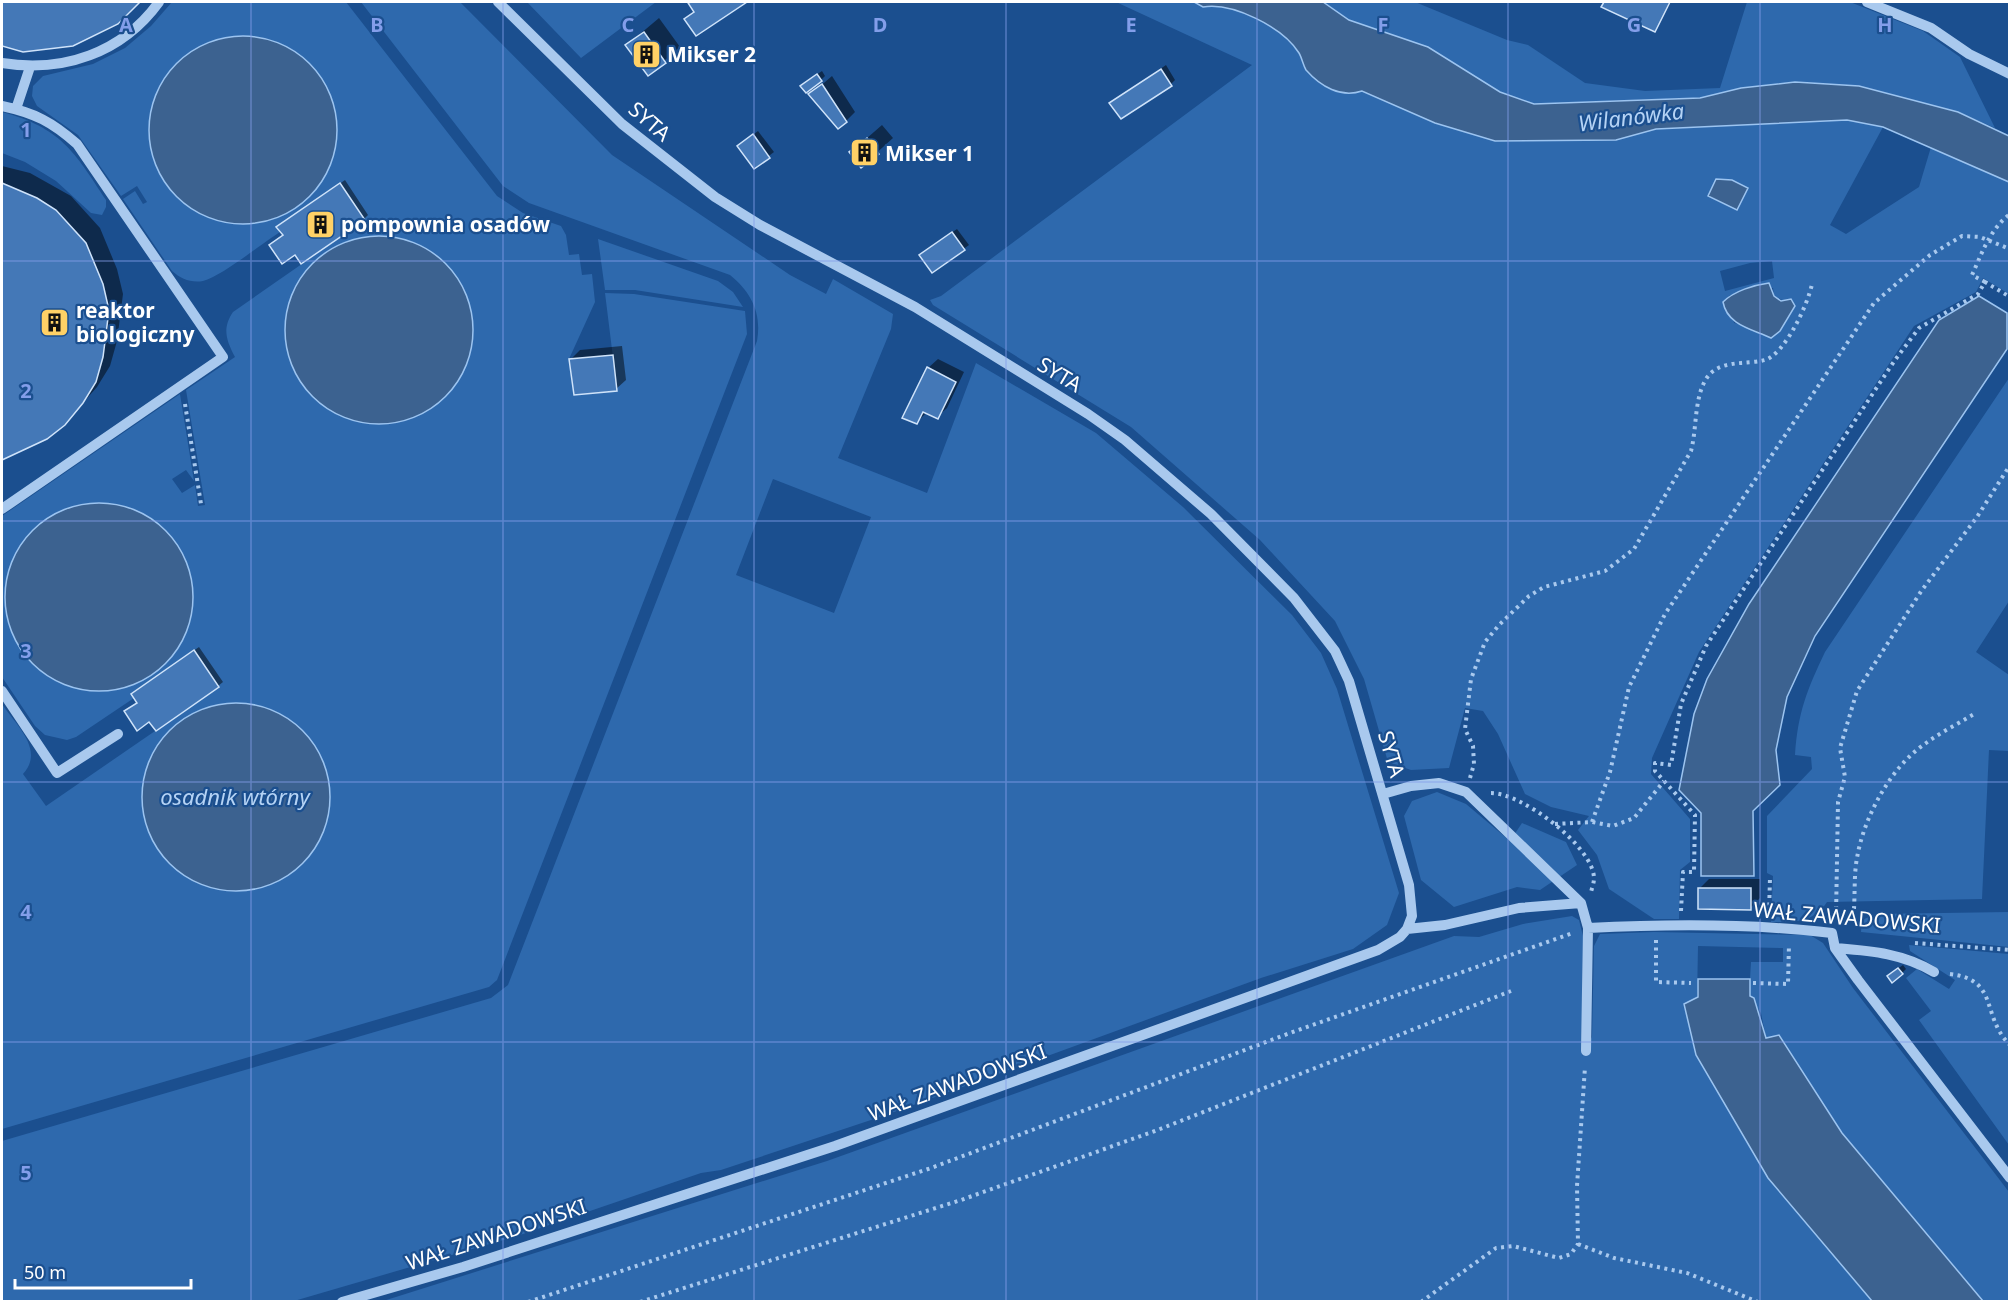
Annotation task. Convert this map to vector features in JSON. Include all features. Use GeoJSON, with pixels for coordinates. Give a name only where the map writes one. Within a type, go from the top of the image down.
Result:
{"type":"FeatureCollection","features":[{"type":"Feature","properties":{"kind":"street"},"geometry":{"type":"LineString","coordinates":[[2,63],[30,67],[73,62],[114,45],[148,17],[159,2]]}},
{"type":"Feature","properties":{"kind":"street","name":"SYTA"},"geometry":{"type":"LineString","coordinates":[[498,2],[622,124],[715,197],[760,225],[915,307],[1088,414],[1163,472],[1211,514],[1294,598],[1335,651],[1349,681],[1383,794],[1412,903],[1412,916],[1407,929]]}},
{"type":"Feature","properties":{"kind":"street"},"geometry":{"type":"LineString","coordinates":[[1867,2],[1931,28],[1969,54],[2010,74]]}},
{"type":"Feature","properties":{"kind":"street"},"geometry":{"type":"LineString","coordinates":[[16,109],[30,67]]}},
{"type":"Feature","properties":{"kind":"street"},"geometry":{"type":"LineString","coordinates":[[2,106],[52,123],[77,144],[223,357],[2,509]]}},
{"type":"Feature","properties":{"kind":"street"},"geometry":{"type":"LineString","coordinates":[[2,691],[57,773],[118,734]]}},
{"type":"Feature","properties":{"kind":"street"},"geometry":{"type":"LineString","coordinates":[[1383,794],[1411,786],[1438,783],[1466,792],[1581,903],[1588,928],[1586,1051]]}},
{"type":"Feature","properties":{"kind":"street"},"geometry":{"type":"LineString","coordinates":[[1407,929],[1445,925],[1519,908],[1581,903]]}},
{"type":"Feature","properties":{"kind":"street","name":"WAŁ ZAWADOWSKI"},"geometry":{"type":"LineString","coordinates":[[1588,928],[1656,925],[1789,927],[1832,933],[1835,948]]}},
{"type":"Feature","properties":{"kind":"street","name":"WAŁ ZAWADOWSKI"},"geometry":{"type":"LineString","coordinates":[[342,1302],[463,1267],[835,1146],[1279,988],[1378,950],[1400,937],[1407,929]]}},
{"type":"Feature","properties":{"kind":"street"},"geometry":{"type":"LineString","coordinates":[[1835,948],[1892,953],[1916,961],[1934,972]]}},
{"type":"Feature","properties":{"kind":"street"},"geometry":{"type":"LineString","coordinates":[[1835,948],[2010,1178]]}},
{"type":"Feature","properties":{"kind":"path"},"geometry":{"type":"LineString","coordinates":[[2010,214],[1999,222],[1972,275],[2010,297]]}},
{"type":"Feature","properties":{"kind":"path"},"geometry":{"type":"LineString","coordinates":[[1592,822],[1610,772],[1629,687],[1645,650],[1665,614],[1874,303],[1930,255],[1962,236],[1988,240],[2010,249]]}},
{"type":"Feature","properties":{"kind":"path"},"geometry":{"type":"LineString","coordinates":[[1680,925],[1683,872],[1694,872],[1695,815],[1654,771],[1655,763],[1671,765],[1681,704],[1706,646],[1895,360],[1919,328],[1978,294],[1985,282]]}},
{"type":"Feature","properties":{"kind":"path"},"geometry":{"type":"LineString","coordinates":[[1581,903],[1591,894],[1594,877],[1577,844],[1555,824],[1522,802],[1498,793],[1466,792],[1474,764],[1473,746],[1465,729],[1471,679],[1485,642],[1498,625],[1529,596],[1544,587],[1605,571],[1634,549],[1691,450],[1696,434],[1701,390],[1706,378],[1712,370],[1725,365],[1766,360],[1776,354],[1808,305],[1812,284]]}},
{"type":"Feature","properties":{"kind":"path"},"geometry":{"type":"LineString","coordinates":[[182,386],[201,504]]}},
{"type":"Feature","properties":{"kind":"path"},"geometry":{"type":"LineString","coordinates":[[1836,921],[1838,802],[1845,777],[1840,747],[1857,691],[1922,590],[1977,517],[2010,465]]}},
{"type":"Feature","properties":{"kind":"path"},"geometry":{"type":"LineString","coordinates":[[1854,909],[1857,858],[1862,838],[1875,806],[1890,780],[1917,751],[1976,713]]}},
{"type":"Feature","properties":{"kind":"path"},"geometry":{"type":"LineString","coordinates":[[1555,824],[1592,822],[1613,826],[1634,818],[1665,781]]}},
{"type":"Feature","properties":{"kind":"path"},"geometry":{"type":"LineString","coordinates":[[1768,927],[1770,878]]}},
{"type":"Feature","properties":{"kind":"path"},"geometry":{"type":"LineString","coordinates":[[1656,925],[1656,982],[1691,983]]}},
{"type":"Feature","properties":{"kind":"path"},"geometry":{"type":"LineString","coordinates":[[1753,983],[1788,984],[1789,927]]}},
{"type":"Feature","properties":{"kind":"path"},"geometry":{"type":"LineString","coordinates":[[528,1302],[931,1167],[1529,946],[1588,928]]}},
{"type":"Feature","properties":{"kind":"path","name":"WAŁ ZAWADOWSKI"},"geometry":{"type":"LineString","coordinates":[[1908,942],[2010,950]]}},
{"type":"Feature","properties":{"kind":"path"},"geometry":{"type":"LineString","coordinates":[[1934,972],[1962,975],[1978,984],[1986,993],[1993,1022],[2000,1035],[2010,1045]]}},
{"type":"Feature","properties":{"kind":"path"},"geometry":{"type":"LineString","coordinates":[[640,1302],[962,1200],[1155,1131],[1511,991]]}},
{"type":"Feature","properties":{"kind":"path"},"geometry":{"type":"LineString","coordinates":[[1421,1302],[1496,1248],[1513,1246],[1559,1258],[1571,1254],[1578,1244],[1577,1186],[1586,1051]]}},
{"type":"Feature","properties":{"kind":"path"},"geometry":{"type":"LineString","coordinates":[[1578,1244],[1614,1258],[1687,1273],[1758,1302]]}},
{"type":"Feature","properties":{"kind":"shaded area"},"geometry":{"type":"Polygon","coordinates":[[[172,2],[346,2],[497,196],[523,213],[561,226],[566,235],[569,255],[579,254],[582,275],[592,274],[595,302],[569,359],[574,395],[617,390],[605,293],[634,294],[745,311],[747,334],[497,980],[489,987],[2,1129],[2,704],[21,729],[30,747],[29,765],[23,774],[46,806],[219,687],[194,650],[131,693],[134,698],[76,737],[67,740],[45,735],[35,726],[2,677],[2,516],[180,394],[194,481],[186,470],[172,479],[182,493],[195,485],[198,506],[205,505],[186,390],[235,357],[226,334],[227,323],[233,312],[365,220],[340,183],[276,227],[280,232],[211,278],[203,281],[190,281],[172,271],[123,199],[135,191],[143,204],[147,202],[137,186],[121,196],[78,135],[37,106],[32,96],[33,86],[43,76],[93,64],[125,48],[151,26],[172,2]]]}},
{"type":"Feature","properties":{"kind":"shaded area"},"geometry":{"type":"Polygon","coordinates":[[[361,2],[460,2],[612,155],[790,275],[826,294],[833,279],[893,314],[891,329],[838,458],[927,493],[976,363],[1096,433],[1183,507],[1292,615],[1321,653],[1337,689],[1399,893],[1387,925],[1353,949],[1261,978],[883,1116],[721,1170],[701,1173],[520,1235],[294,1301],[2,1301],[2,1141],[491,998],[508,985],[757,341],[758,321],[749,296],[730,275],[529,203],[503,186],[361,2]],[[773,479],[736,575],[834,613],[871,517],[773,479]]]}},
{"type":"Feature","properties":{"kind":"shaded area"},"geometry":{"type":"Polygon","coordinates":[[[527,2],[656,2],[581,58],[527,2]]]}},
{"type":"Feature","properties":{"kind":"shaded area"},"geometry":{"type":"Polygon","coordinates":[[[1116,2],[1258,2],[1452,118],[1583,140],[1616,140],[1656,129],[1847,120],[1883,127],[1830,225],[1846,234],[1919,187],[1931,147],[2009,182],[2009,294],[1983,278],[1976,292],[1914,326],[1699,652],[1652,758],[1651,774],[1690,819],[1690,862],[1680,870],[1679,919],[1654,919],[1609,889],[1597,855],[1578,830],[1589,816],[1551,807],[1525,794],[1498,734],[1483,711],[1465,708],[1449,768],[1411,770],[1388,762],[1364,679],[1335,621],[1260,540],[1131,427],[933,305],[930,300],[941,296],[1252,65],[1116,2]],[[1772,261],[1750,263],[1720,271],[1725,291],[1774,278],[1772,261]],[[1755,285],[1729,296],[1734,323],[1780,331],[1795,306],[1774,296],[1773,288],[1755,285]]]}},
{"type":"Feature","properties":{"kind":"shaded area"},"geometry":{"type":"Polygon","coordinates":[[[1282,2],[1415,2],[1507,40],[1528,45],[1585,83],[1645,91],[1720,88],[1747,2],[1850,2],[1923,31],[1960,57],[1995,128],[1958,112],[1859,86],[1795,82],[1741,88],[1700,98],[1602,101],[1577,116],[1552,117],[1282,2]]]}},
{"type":"Feature","properties":{"kind":"shaded area"},"geometry":{"type":"Polygon","coordinates":[[[2,112],[39,126],[52,134],[75,155],[106,200],[106,207],[102,215],[91,213],[56,181],[25,162],[2,153],[2,112]]]}},
{"type":"Feature","properties":{"kind":"shaded area"},"geometry":{"type":"Polygon","coordinates":[[[598,239],[718,281],[733,292],[743,307],[635,290],[605,290],[598,239]]]}},
{"type":"Feature","properties":{"kind":"shaded area"},"geometry":{"type":"Polygon","coordinates":[[[2009,378],[2009,601],[1976,652],[2009,675],[2009,751],[1989,750],[1982,899],[1827,902],[1810,918],[1771,922],[1773,876],[1767,873],[1767,816],[1812,769],[1811,757],[1795,755],[1801,714],[1813,678],[1825,652],[2009,378]]]}},
{"type":"Feature","properties":{"kind":"shaded area"},"geometry":{"type":"Polygon","coordinates":[[[1437,792],[1466,804],[1510,841],[1522,823],[1566,842],[1577,865],[1540,890],[1517,887],[1454,907],[1421,880],[1404,816],[1412,801],[1437,792]]]}},
{"type":"Feature","properties":{"kind":"shaded area"},"geometry":{"type":"Polygon","coordinates":[[[2009,912],[2009,947],[1861,932],[1862,920],[1876,914],[2009,912]]]}},
{"type":"Feature","properties":{"kind":"shaded area"},"geometry":{"type":"Polygon","coordinates":[[[1572,916],[1579,920],[1583,936],[1582,1056],[1592,1037],[1594,946],[1600,934],[1654,932],[1810,935],[1823,943],[1853,988],[2009,1192],[2009,1301],[1939,1301],[1876,1174],[1842,1133],[1779,1035],[1766,1038],[1761,1013],[1749,996],[1751,962],[1783,962],[1783,948],[1698,946],[1696,1055],[1768,1178],[1872,1301],[380,1302],[827,1161],[1454,936],[1479,937],[1523,924],[1572,916]]]}},
{"type":"Feature","properties":{"kind":"shaded area"},"geometry":{"type":"Polygon","coordinates":[[[1909,945],[2009,954],[2009,1145],[1919,1020],[1931,1011],[1906,978],[1917,969],[1949,989],[1955,980],[1910,951],[1909,945]]]}},
{"type":"Feature","properties":{"kind":"water","name":"Wilanówka"},"geometry":{"type":"Polygon","coordinates":[[[1194,2],[1323,2],[1349,20],[1428,47],[1500,92],[1534,104],[1700,98],[1741,88],[1795,82],[1859,86],[1958,112],[2009,136],[2009,182],[1883,127],[1847,120],[1656,129],[1616,140],[1495,141],[1435,123],[1362,91],[1346,93],[1332,90],[1306,70],[1299,53],[1291,43],[1269,26],[1256,18],[1228,8],[1203,7],[1194,2]]]}},
{"type":"Feature","properties":{"kind":"water"},"geometry":{"type":"Polygon","coordinates":[[[243,36],[279,43],[303,57],[316,70],[330,94],[337,130],[330,166],[316,190],[303,203],[279,217],[243,224],[207,217],[183,203],[170,190],[156,166],[149,130],[156,94],[170,70],[183,57],[207,43],[243,36]]]}},
{"type":"Feature","properties":{"kind":"water"},"geometry":{"type":"Polygon","coordinates":[[[1716,179],[1732,180],[1748,188],[1737,210],[1708,196],[1716,179]]]}},
{"type":"Feature","properties":{"kind":"water"},"geometry":{"type":"Polygon","coordinates":[[[379,236],[415,243],[439,257],[452,270],[466,294],[473,330],[466,366],[452,390],[439,403],[415,417],[379,424],[343,417],[319,403],[306,390],[292,366],[285,330],[292,294],[306,270],[319,257],[343,243],[379,236]]]}},
{"type":"Feature","properties":{"kind":"water"},"geometry":{"type":"Polygon","coordinates":[[[1769,283],[1774,296],[1781,301],[1791,299],[1795,306],[1780,331],[1771,338],[1735,321],[1725,310],[1723,302],[1744,289],[1769,283]]]}},
{"type":"Feature","properties":{"kind":"water"},"geometry":{"type":"Polygon","coordinates":[[[1979,296],[2007,313],[2007,349],[1815,636],[1787,697],[1776,750],[1780,785],[1753,811],[1754,876],[1701,876],[1701,813],[1679,790],[1694,714],[1707,679],[1749,604],[1939,320],[1979,296]]]}},
{"type":"Feature","properties":{"kind":"water"},"geometry":{"type":"Polygon","coordinates":[[[99,503],[135,510],[159,524],[172,537],[186,561],[193,597],[186,633],[172,657],[159,670],[135,684],[99,691],[63,684],[39,670],[26,657],[12,633],[5,597],[12,561],[26,537],[39,524],[63,510],[99,503]]]}},
{"type":"Feature","properties":{"kind":"water","name":"osadnik wtórny"},"geometry":{"type":"Polygon","coordinates":[[[236,703],[272,710],[296,724],[309,737],[323,761],[330,797],[323,833],[309,857],[296,870],[272,884],[236,891],[200,884],[176,870],[163,857],[149,833],[142,797],[149,761],[163,737],[176,724],[200,710],[236,703]]]}},
{"type":"Feature","properties":{"kind":"water"},"geometry":{"type":"Polygon","coordinates":[[[1698,979],[1750,979],[1750,996],[1754,998],[1766,1038],[1779,1035],[1842,1133],[1983,1301],[1872,1301],[1768,1178],[1696,1055],[1684,1004],[1698,997],[1698,979]]]}},
{"type":"Feature","properties":{"kind":"building"},"geometry":{"type":"Polygon","coordinates":[[[2,2],[140,2],[118,24],[73,46],[23,52],[2,46],[2,2]]]}},
{"type":"Feature","properties":{"kind":"building"},"geometry":{"type":"Polygon","coordinates":[[[747,2],[696,36],[684,19],[694,12],[688,3],[747,2]]]}},
{"type":"Feature","properties":{"kind":"building"},"geometry":{"type":"Polygon","coordinates":[[[1604,2],[1670,2],[1655,32],[1601,7],[1604,2]]]}},
{"type":"Feature","properties":{"kind":"building","name":"Mikser 2"},"geometry":{"type":"Polygon","coordinates":[[[644,32],[666,63],[648,76],[625,45],[644,32]]]}},
{"type":"Feature","properties":{"kind":"building"},"geometry":{"type":"Polygon","coordinates":[[[1161,69],[1172,86],[1121,119],[1109,103],[1161,69]]]}},
{"type":"Feature","properties":{"kind":"building"},"geometry":{"type":"Polygon","coordinates":[[[817,74],[822,81],[806,93],[800,86],[817,74]]]}},
{"type":"Feature","properties":{"kind":"building"},"geometry":{"type":"Polygon","coordinates":[[[822,84],[847,122],[838,129],[808,94],[822,84]]]}},
{"type":"Feature","properties":{"kind":"building"},"geometry":{"type":"Polygon","coordinates":[[[753,134],[770,158],[754,169],[737,146],[753,134]]]}},
{"type":"Feature","properties":{"kind":"building","name":"Mikser 1"},"geometry":{"type":"Polygon","coordinates":[[[867,138],[879,154],[861,168],[849,152],[867,138]]]}},
{"type":"Feature","properties":{"kind":"building","name":"reaktor biologiczny"},"geometry":{"type":"Polygon","coordinates":[[[2,183],[37,198],[56,210],[86,243],[103,284],[109,310],[103,357],[96,382],[83,403],[65,425],[47,439],[2,460],[2,183]]]}},
{"type":"Feature","properties":{"kind":"building","name":"pompownia osadów"},"geometry":{"type":"Polygon","coordinates":[[[340,183],[365,220],[301,264],[295,255],[282,264],[269,245],[283,235],[276,227],[340,183]]]}},
{"type":"Feature","properties":{"kind":"building"},"geometry":{"type":"Polygon","coordinates":[[[952,232],[965,250],[932,273],[919,255],[952,232]]]}},
{"type":"Feature","properties":{"kind":"building"},"geometry":{"type":"Polygon","coordinates":[[[613,355],[617,391],[574,395],[569,359],[613,355]]]}},
{"type":"Feature","properties":{"kind":"building"},"geometry":{"type":"Polygon","coordinates":[[[927,367],[956,382],[938,419],[923,412],[917,424],[902,418],[927,367]]]}},
{"type":"Feature","properties":{"kind":"building"},"geometry":{"type":"Polygon","coordinates":[[[194,650],[219,687],[156,731],[149,722],[137,731],[124,711],[137,703],[131,694],[194,650]]]}},
{"type":"Feature","properties":{"kind":"building"},"geometry":{"type":"Polygon","coordinates":[[[1698,888],[1751,888],[1751,910],[1698,909],[1698,888]]]}},
{"type":"Feature","properties":{"kind":"building"},"geometry":{"type":"Polygon","coordinates":[[[1898,968],[1903,974],[1892,983],[1887,976],[1898,968]]]}},
{"type":"Feature","properties":{"kind":"place","name":"Mikser 2"},"geometry":{"type":"Point","coordinates":[646,54]}},
{"type":"Feature","properties":{"kind":"place","name":"Mikser 1"},"geometry":{"type":"Point","coordinates":[864,153]}},
{"type":"Feature","properties":{"kind":"place","name":"pompownia osadów"},"geometry":{"type":"Point","coordinates":[320,224]}},
{"type":"Feature","properties":{"kind":"place","name":"reaktor biologiczny"},"geometry":{"type":"Point","coordinates":[55,322]}}]}
